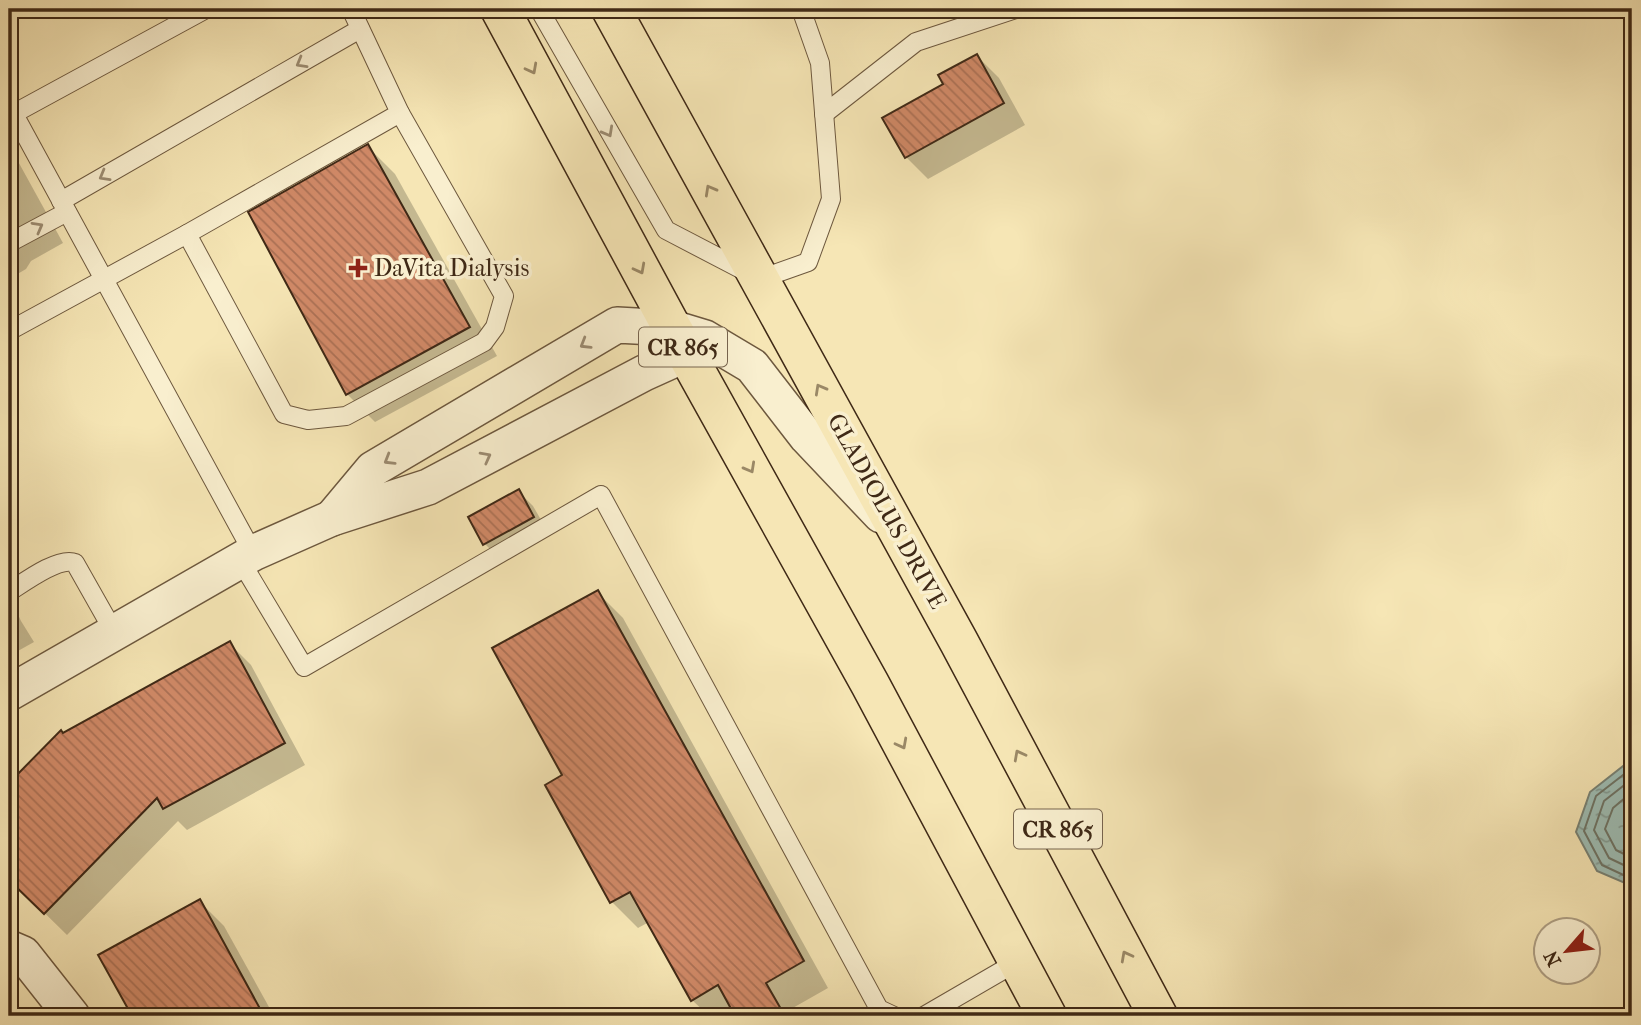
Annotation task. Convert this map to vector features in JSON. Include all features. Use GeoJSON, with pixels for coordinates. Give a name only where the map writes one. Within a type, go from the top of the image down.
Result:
{"type":"FeatureCollection","features":[{"type":"Feature","properties":{"kind":"main road","name":"CR 865"},"geometry":{"type":"LineString","coordinates":[[500,9],[679,341],[870,684],[1046,1016]]}},
{"type":"Feature","properties":{"kind":"main road","name":"GLADIOLUS DRIVE"},"geometry":{"type":"LineString","coordinates":[[611,9],[900,535],[1158,1016]]}},
{"type":"Feature","properties":{"kind":"street"},"geometry":{"type":"LineString","coordinates":[[331,518],[373,469],[617,325],[679,341],[705,338],[752,366],[807,437],[900,535]]}},
{"type":"Feature","properties":{"kind":"street"},"geometry":{"type":"LineString","coordinates":[[10,687],[114,632],[246,556],[331,518],[428,487],[644,373],[679,341]]}},
{"type":"Feature","properties":{"kind":"street"},"geometry":{"type":"LineString","coordinates":[[9,948],[23,954],[72,1016]]}},
{"type":"Feature","properties":{"kind":"lane"},"geometry":{"type":"LineString","coordinates":[[206,9],[11,109],[103,279],[304,667],[601,495],[882,1014]]}},
{"type":"Feature","properties":{"kind":"lane"},"geometry":{"type":"LineString","coordinates":[[187,234],[284,414],[308,420],[346,416],[484,341],[495,327],[504,296],[400,113],[351,9]]}},
{"type":"Feature","properties":{"kind":"lane"},"geometry":{"type":"LineString","coordinates":[[539,9],[666,230],[760,279],[808,262],[831,199],[820,64],[801,9]]}},
{"type":"Feature","properties":{"kind":"lane"},"geometry":{"type":"LineString","coordinates":[[824,114],[915,42],[1016,9]]}},
{"type":"Feature","properties":{"kind":"lane"},"geometry":{"type":"LineString","coordinates":[[9,243],[64,206],[360,29]]}},
{"type":"Feature","properties":{"kind":"lane"},"geometry":{"type":"LineString","coordinates":[[9,331],[400,113]]}},
{"type":"Feature","properties":{"kind":"lane"},"geometry":{"type":"LineString","coordinates":[[9,592],[59,562],[69,560],[75,563],[114,632]]}},
{"type":"Feature","properties":{"kind":"lane"},"geometry":{"type":"LineString","coordinates":[[924,1016],[1017,961]]}},
{"type":"Feature","properties":{"kind":"water"},"geometry":{"type":"Polygon","coordinates":[[[1632,759],[1632,886],[1597,871],[1576,832],[1590,792],[1632,759]]]}},
{"type":"Feature","properties":{"kind":"building"},"geometry":{"type":"Polygon","coordinates":[[[977,54],[1004,103],[905,158],[882,118],[943,84],[938,75],[977,54]]]}},
{"type":"Feature","properties":{"kind":"building","name":"DaVita Dialysis"},"geometry":{"type":"Polygon","coordinates":[[[368,144],[470,327],[346,395],[248,212],[368,144]]]}},
{"type":"Feature","properties":{"kind":"building"},"geometry":{"type":"Polygon","coordinates":[[[519,489],[534,517],[483,545],[468,517],[519,489]]]}},
{"type":"Feature","properties":{"kind":"building"},"geometry":{"type":"Polygon","coordinates":[[[598,590],[804,961],[766,983],[785,1016],[735,1016],[718,985],[691,1001],[630,892],[610,903],[545,785],[562,775],[492,648],[598,590]]]}},
{"type":"Feature","properties":{"kind":"building"},"geometry":{"type":"Polygon","coordinates":[[[230,641],[285,743],[163,809],[157,798],[44,914],[9,880],[9,783],[61,730],[63,733],[230,641]]]}},
{"type":"Feature","properties":{"kind":"building"},"geometry":{"type":"Polygon","coordinates":[[[200,899],[264,1016],[132,1016],[98,955],[200,899]]]}},
{"type":"Feature","properties":{"kind":"place","name":"DaVita Dialysis"},"geometry":{"type":"Point","coordinates":[358,268]}}]}
